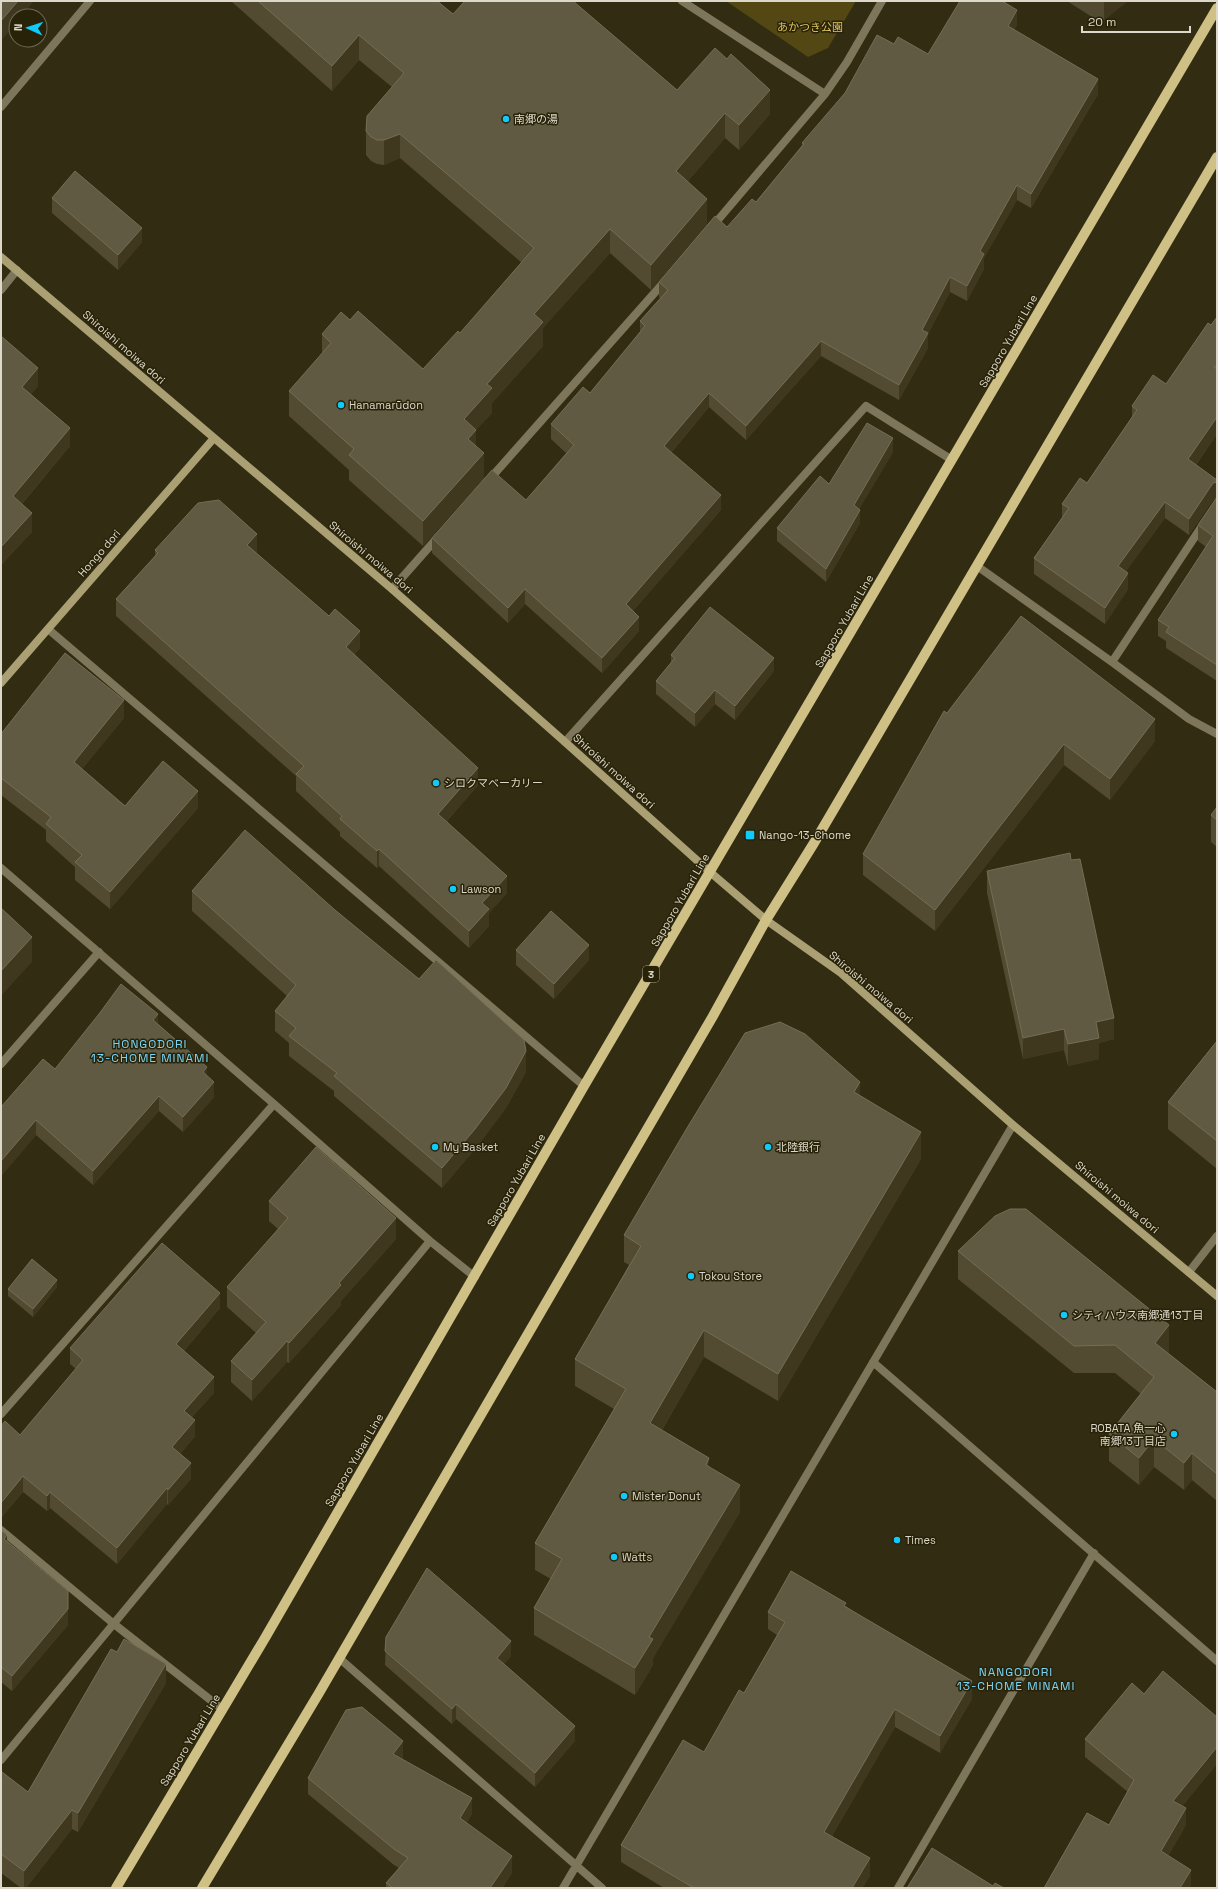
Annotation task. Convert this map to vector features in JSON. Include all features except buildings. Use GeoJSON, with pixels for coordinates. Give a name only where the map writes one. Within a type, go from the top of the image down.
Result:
{"type":"FeatureCollection","features":[{"type":"Feature","properties":{"kind":"main road","name":"Sapporo Yubari Line"},"geometry":{"type":"LineString","coordinates":[[116,1888],[475,1276],[584,1086],[1217,8]]}},
{"type":"Feature","properties":{"kind":"main road"},"geometry":{"type":"LineString","coordinates":[[202,1888],[339,1658],[713,1016],[766,920],[814,843],[1217,157]]}},
{"type":"Feature","properties":{"kind":"main road","name":"Shiroishi moiwa dori"},"geometry":{"type":"LineString","coordinates":[[1,257],[392,588],[710,872],[766,920],[841,973],[1013,1125],[1217,1296]]}},
{"type":"Feature","properties":{"kind":"main road","name":"Hongo dori"},"geometry":{"type":"LineString","coordinates":[[1,683],[214,438]]}},
{"type":"Feature","properties":{"kind":"street"},"geometry":{"type":"LineString","coordinates":[[1,107],[90,1]]}},
{"type":"Feature","properties":{"kind":"street"},"geometry":{"type":"LineString","coordinates":[[682,1],[825,94]]}},
{"type":"Feature","properties":{"kind":"street"},"geometry":{"type":"LineString","coordinates":[[708,232],[825,94],[848,62],[882,1]]}},
{"type":"Feature","properties":{"kind":"street"},"geometry":{"type":"LineString","coordinates":[[1,290],[17,270]]}},
{"type":"Feature","properties":{"kind":"street"},"geometry":{"type":"LineString","coordinates":[[482,488],[672,273]]}},
{"type":"Feature","properties":{"kind":"street"},"geometry":{"type":"LineString","coordinates":[[565,742],[866,406],[952,460]]}},
{"type":"Feature","properties":{"kind":"street"},"geometry":{"type":"LineString","coordinates":[[1112,662],[1208,517]]}},
{"type":"Feature","properties":{"kind":"street"},"geometry":{"type":"LineString","coordinates":[[392,588],[445,529]]}},
{"type":"Feature","properties":{"kind":"street"},"geometry":{"type":"LineString","coordinates":[[977,566],[1189,719],[1217,734]]}},
{"type":"Feature","properties":{"kind":"street"},"geometry":{"type":"LineString","coordinates":[[48,629],[584,1086]]}},
{"type":"Feature","properties":{"kind":"street"},"geometry":{"type":"LineString","coordinates":[[1,868],[430,1241],[475,1276]]}},
{"type":"Feature","properties":{"kind":"street"},"geometry":{"type":"LineString","coordinates":[[1,1064],[99,952]]}},
{"type":"Feature","properties":{"kind":"street"},"geometry":{"type":"LineString","coordinates":[[1,1414],[274,1104]]}},
{"type":"Feature","properties":{"kind":"street"},"geometry":{"type":"LineString","coordinates":[[563,1888],[1013,1125]]}},
{"type":"Feature","properties":{"kind":"street"},"geometry":{"type":"LineString","coordinates":[[1189,1272],[1217,1236]]}},
{"type":"Feature","properties":{"kind":"street"},"geometry":{"type":"LineString","coordinates":[[1,1760],[430,1241]]}},
{"type":"Feature","properties":{"kind":"street"},"geometry":{"type":"LineString","coordinates":[[873,1362],[1217,1660]]}},
{"type":"Feature","properties":{"kind":"street"},"geometry":{"type":"LineString","coordinates":[[1,1530],[114,1624],[222,1709]]}},
{"type":"Feature","properties":{"kind":"street"},"geometry":{"type":"LineString","coordinates":[[898,1888],[1094,1553]]}},
{"type":"Feature","properties":{"kind":"street"},"geometry":{"type":"LineString","coordinates":[[339,1658],[602,1888]]}},
{"type":"Feature","properties":{"kind":"green space","name":"あかつき公園"},"geometry":{"type":"Polygon","coordinates":[[[726,1],[856,1],[828,48],[808,57],[726,1]]]}},
{"type":"Feature","properties":{"kind":"place","name":"南郷の湯"},"geometry":{"type":"Point","coordinates":[506,119]}},
{"type":"Feature","properties":{"kind":"place","name":"Hanamarūdon"},"geometry":{"type":"Point","coordinates":[341,405]}},
{"type":"Feature","properties":{"kind":"place","name":"シロクマベーカリー"},"geometry":{"type":"Point","coordinates":[436,783]}},
{"type":"Feature","properties":{"kind":"place","name":"Nango-13-Chome"},"geometry":{"type":"Point","coordinates":[750,835]}},
{"type":"Feature","properties":{"kind":"place","name":"Lawson"},"geometry":{"type":"Point","coordinates":[453,889]}},
{"type":"Feature","properties":{"kind":"place","name":"My Basket"},"geometry":{"type":"Point","coordinates":[435,1147]}},
{"type":"Feature","properties":{"kind":"place","name":"北陸銀行"},"geometry":{"type":"Point","coordinates":[768,1147]}},
{"type":"Feature","properties":{"kind":"place","name":"Tokou Store"},"geometry":{"type":"Point","coordinates":[691,1276]}},
{"type":"Feature","properties":{"kind":"place","name":"シティハウス南郷通13丁目"},"geometry":{"type":"Point","coordinates":[1064,1315]}},
{"type":"Feature","properties":{"kind":"place","name":"ROBATA 魚一心 南郷13丁目店"},"geometry":{"type":"Point","coordinates":[1174,1434]}},
{"type":"Feature","properties":{"kind":"place","name":"Mister Donut"},"geometry":{"type":"Point","coordinates":[624,1496]}},
{"type":"Feature","properties":{"kind":"place","name":"Times"},"geometry":{"type":"Point","coordinates":[897,1540]}},
{"type":"Feature","properties":{"kind":"place","name":"Watts"},"geometry":{"type":"Point","coordinates":[614,1557]}},
{"type":"Feature","properties":{"kind":"district","name":"HONGODORI 13-CHOME MINAMI"},"geometry":{"type":"Point","coordinates":[150,1051]}},
{"type":"Feature","properties":{"kind":"district","name":"NANGODORI 13-CHOME MINAMI"},"geometry":{"type":"Point","coordinates":[1016,1679]}}]}
